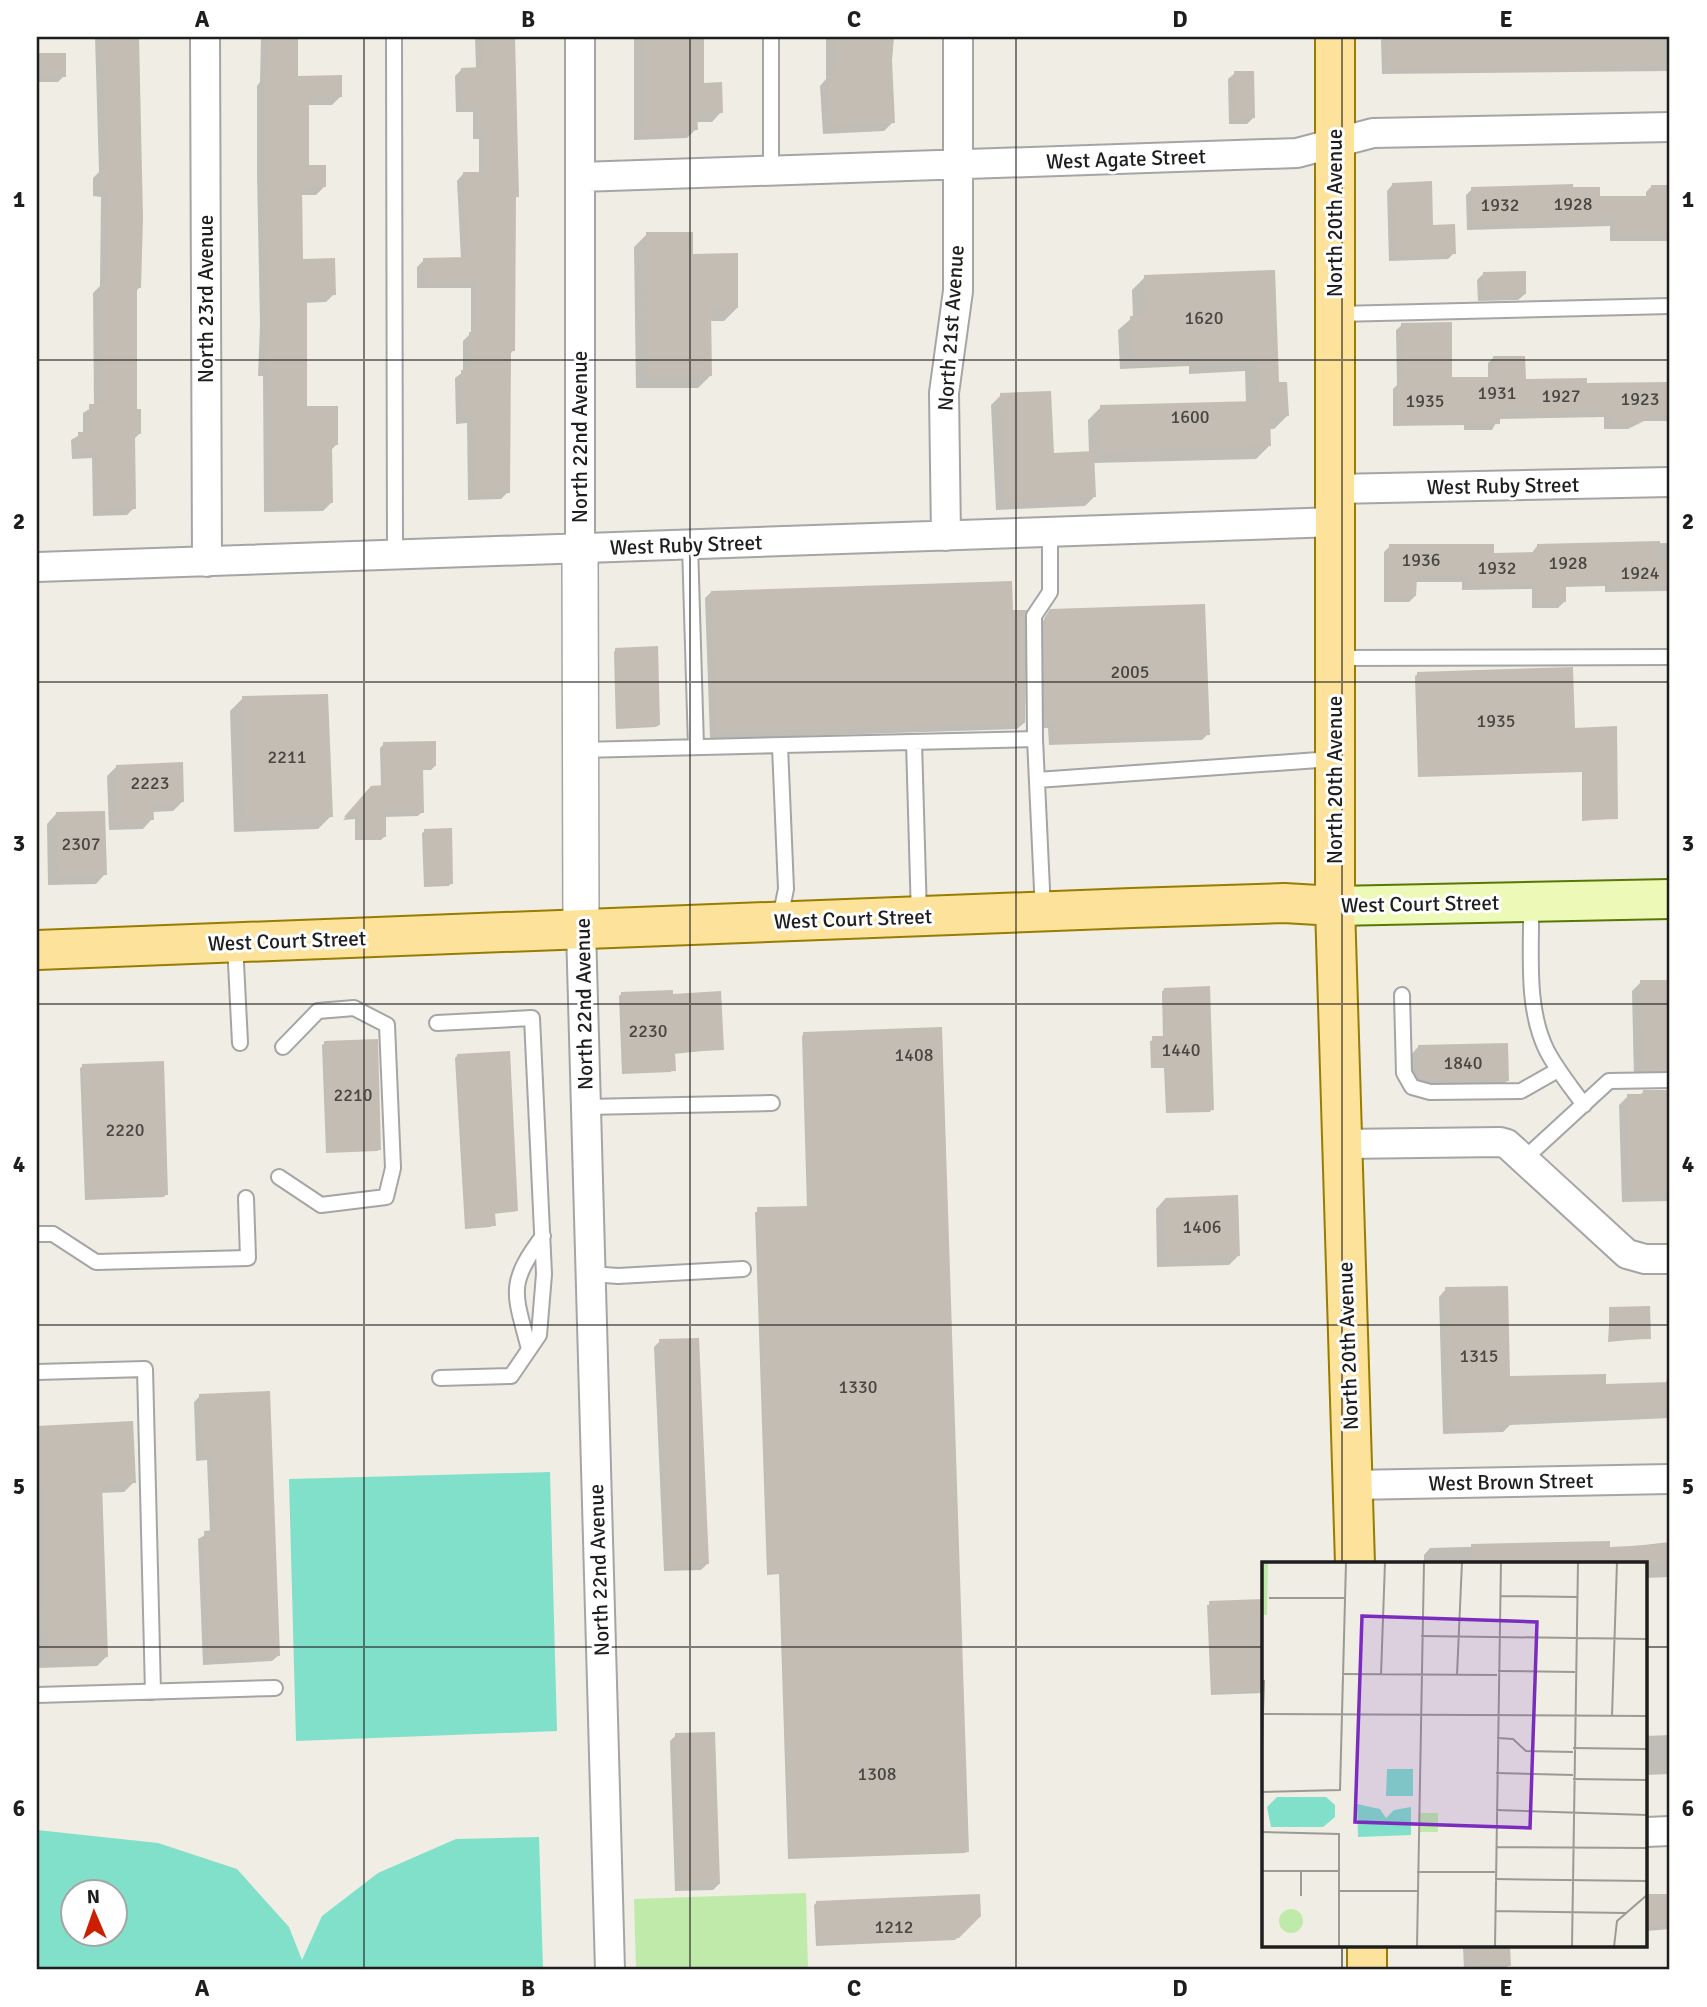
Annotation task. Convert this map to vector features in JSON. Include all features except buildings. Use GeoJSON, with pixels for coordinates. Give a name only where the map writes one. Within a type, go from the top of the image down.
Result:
{"type":"FeatureCollection","features":[{"type":"Feature","properties":{"kind":"main road","name":"North 20th Avenue"},"geometry":{"type":"LineString","coordinates":[[1335,37],[1335,906],[1355,1562]]}},
{"type":"Feature","properties":{"kind":"main road","name":"West Court Street"},"geometry":{"type":"LineString","coordinates":[[37,950],[1284,903],[1335,906],[1670,900]]}},
{"type":"Feature","properties":{"kind":"main road"},"geometry":{"type":"LineString","coordinates":[[1367,1948],[1367,1970]]}},
{"type":"Feature","properties":{"kind":"street","name":"North 23rd Avenue"},"geometry":{"type":"LineString","coordinates":[[205,37],[206,562]]}},
{"type":"Feature","properties":{"kind":"street","name":"North 22nd Avenue"},"geometry":{"type":"LineString","coordinates":[[580,37],[581,929],[610,1970]]}},
{"type":"Feature","properties":{"kind":"street","name":"North 21st Avenue"},"geometry":{"type":"LineString","coordinates":[[946,536],[944,393],[958,291],[958,37]]}},
{"type":"Feature","properties":{"kind":"street","name":"West Agate Street"},"geometry":{"type":"LineString","coordinates":[[580,177],[1297,153],[1373,133],[1670,127]]}},
{"type":"Feature","properties":{"kind":"street","name":"West Ruby Street"},"geometry":{"type":"LineString","coordinates":[[37,567],[1050,532],[1335,505],[1670,482]]}},
{"type":"Feature","properties":{"kind":"street"},"geometry":{"type":"LineString","coordinates":[[1342,1143],[1500,1142],[1627,1254],[1645,1259],[1670,1259]]}},
{"type":"Feature","properties":{"kind":"street","name":"West Brown Street"},"geometry":{"type":"LineString","coordinates":[[1352,1485],[1670,1479]]}},
{"type":"Feature","properties":{"kind":"street"},"geometry":{"type":"LineString","coordinates":[[1648,1832],[1670,1831]]}},
{"type":"Feature","properties":{"kind":"lane"},"geometry":{"type":"LineString","coordinates":[[394,37],[395,555]]}},
{"type":"Feature","properties":{"kind":"lane"},"geometry":{"type":"LineString","coordinates":[[771,37],[771,171]]}},
{"type":"Feature","properties":{"kind":"lane"},"geometry":{"type":"LineString","coordinates":[[1335,314],[1670,306]]}},
{"type":"Feature","properties":{"kind":"lane"},"geometry":{"type":"LineString","coordinates":[[1044,911],[1035,739],[1034,616],[1050,592],[1050,532]]}},
{"type":"Feature","properties":{"kind":"lane"},"geometry":{"type":"LineString","coordinates":[[690,545],[696,747]]}},
{"type":"Feature","properties":{"kind":"lane"},"geometry":{"type":"LineString","coordinates":[[1335,658],[1670,657]]}},
{"type":"Feature","properties":{"kind":"lane"},"geometry":{"type":"LineString","coordinates":[[581,750],[1035,739]]}},
{"type":"Feature","properties":{"kind":"lane"},"geometry":{"type":"LineString","coordinates":[[914,742],[919,916]]}},
{"type":"Feature","properties":{"kind":"lane"},"geometry":{"type":"LineString","coordinates":[[779,922],[786,889],[780,746]]}},
{"type":"Feature","properties":{"kind":"lane"},"geometry":{"type":"LineString","coordinates":[[1037,780],[1335,759]]}},
{"type":"Feature","properties":{"kind":"lane"},"geometry":{"type":"LineString","coordinates":[[1531,902],[1532,981],[1537,1023],[1558,1070],[1584,1105]]}},
{"type":"Feature","properties":{"kind":"lane"},"geometry":{"type":"LineString","coordinates":[[235,943],[240,1043]]}},
{"type":"Feature","properties":{"kind":"lane"},"geometry":{"type":"LineString","coordinates":[[1402,995],[1404,1073],[1412,1087],[1430,1092],[1521,1091],[1558,1070]]}},
{"type":"Feature","properties":{"kind":"lane"},"geometry":{"type":"LineString","coordinates":[[279,1177],[321,1205],[386,1196],[393,1168],[387,1025],[354,1009],[318,1011],[283,1047]]}},
{"type":"Feature","properties":{"kind":"lane"},"geometry":{"type":"LineString","coordinates":[[438,1023],[532,1018],[544,1274],[538,1335],[511,1376],[440,1378]]}},
{"type":"Feature","properties":{"kind":"lane"},"geometry":{"type":"LineString","coordinates":[[1523,1160],[1609,1081],[1670,1080]]}},
{"type":"Feature","properties":{"kind":"lane"},"geometry":{"type":"LineString","coordinates":[[586,1107],[772,1103]]}},
{"type":"Feature","properties":{"kind":"lane"},"geometry":{"type":"LineString","coordinates":[[37,1234],[53,1234],[96,1262],[248,1258],[246,1198]]}},
{"type":"Feature","properties":{"kind":"lane"},"geometry":{"type":"LineString","coordinates":[[530,1349],[515,1294],[522,1264],[543,1236]]}},
{"type":"Feature","properties":{"kind":"lane"},"geometry":{"type":"LineString","coordinates":[[591,1274],[618,1276],[743,1269]]}},
{"type":"Feature","properties":{"kind":"lane"},"geometry":{"type":"LineString","coordinates":[[37,1373],[145,1369],[153,1692]]}},
{"type":"Feature","properties":{"kind":"lane"},"geometry":{"type":"LineString","coordinates":[[37,1695],[275,1688]]}},
{"type":"Feature","properties":{"kind":"green space"},"geometry":{"type":"Polygon","coordinates":[[[550,1472],[557,1731],[296,1741],[289,1479],[550,1472]]]}},
{"type":"Feature","properties":{"kind":"green space"},"geometry":{"type":"Polygon","coordinates":[[[37,1830],[158,1843],[237,1869],[289,1927],[302,1960],[322,1916],[378,1873],[456,1839],[539,1837],[543,1970],[37,1970],[37,1830]]]}},
{"type":"Feature","properties":{"kind":"green space"},"geometry":{"type":"Polygon","coordinates":[[[806,1893],[808,1970],[636,1970],[634,1899],[806,1893]]]}}]}
